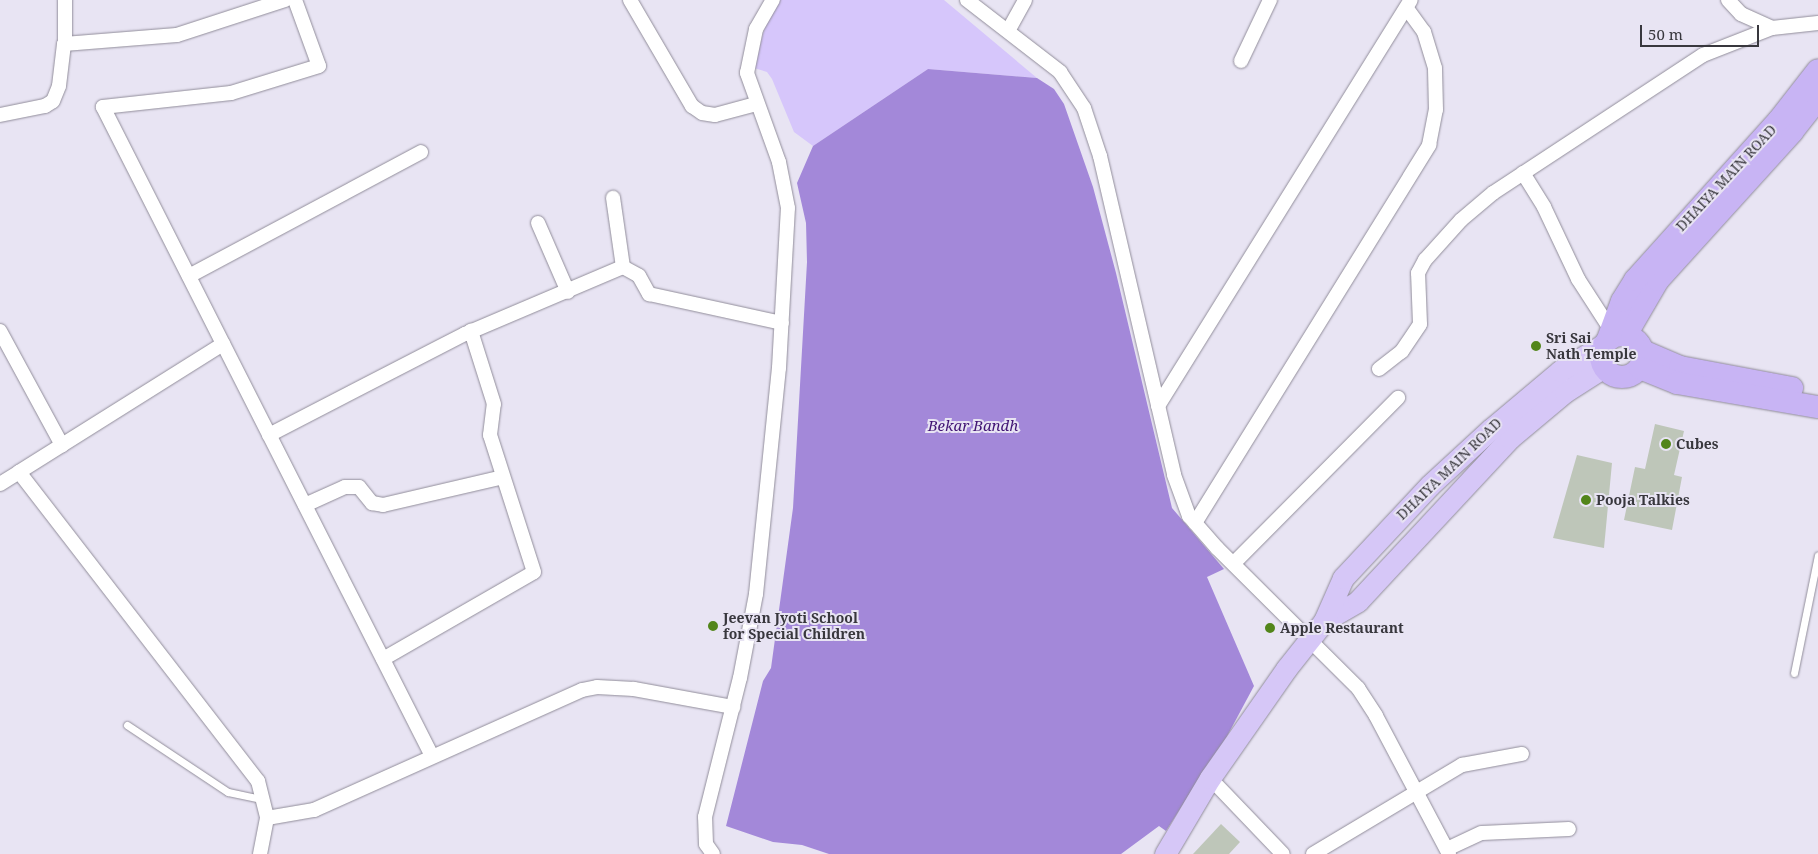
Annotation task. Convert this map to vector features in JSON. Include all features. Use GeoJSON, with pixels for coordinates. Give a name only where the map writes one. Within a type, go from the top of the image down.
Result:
{"type":"FeatureCollection","features":[{"type":"Feature","properties":{"kind":"highway","name":"DHAIYA MAIN ROAD"},"geometry":{"type":"LineString","coordinates":[[1612,337],[1622,301],[1635,280],[1779,120],[1818,70]]}},
{"type":"Feature","properties":{"kind":"highway","name":"DHAIYA MAIN ROAD"},"geometry":{"type":"LineString","coordinates":[[1612,337],[1658,280],[1792,132],[1818,99]]}},
{"type":"Feature","properties":{"kind":"highway"},"geometry":{"type":"LineString","coordinates":[[1612,337],[1637,340],[1641,360],[1625,377],[1613,375],[1604,367],[1601,355],[1612,337]]}},
{"type":"Feature","properties":{"kind":"highway"},"geometry":{"type":"LineString","coordinates":[[1641,360],[1818,392]]}},
{"type":"Feature","properties":{"kind":"highway"},"geometry":{"type":"LineString","coordinates":[[1641,360],[1700,388],[1818,407]]}},
{"type":"Feature","properties":{"kind":"main road","name":"DHAIYA MAIN ROAD"},"geometry":{"type":"LineString","coordinates":[[1164,854],[1210,778],[1309,639],[1324,621],[1343,578],[1430,485],[1537,389],[1573,362],[1612,337]]}},
{"type":"Feature","properties":{"kind":"main road","name":"DHAIYA MAIN ROAD"},"geometry":{"type":"LineString","coordinates":[[1324,621],[1358,601],[1510,438],[1565,392],[1604,367]]}},
{"type":"Feature","properties":{"kind":"street"},"geometry":{"type":"LineString","coordinates":[[0,115],[46,106],[54,101],[59,86],[65,44],[65,0]]}},
{"type":"Feature","properties":{"kind":"street"},"geometry":{"type":"LineString","coordinates":[[65,44],[177,35],[285,0]]}},
{"type":"Feature","properties":{"kind":"street"},"geometry":{"type":"LineString","coordinates":[[295,0],[320,66],[231,92],[103,108],[432,756]]}},
{"type":"Feature","properties":{"kind":"street"},"geometry":{"type":"LineString","coordinates":[[630,0],[692,106],[702,114],[715,115],[756,104]]}},
{"type":"Feature","properties":{"kind":"street"},"geometry":{"type":"LineString","coordinates":[[713,854],[706,844],[705,818],[733,707],[756,594],[782,323],[788,208],[775,148],[749,85],[748,62],[756,29],[773,0]]}},
{"type":"Feature","properties":{"kind":"street"},"geometry":{"type":"LineString","coordinates":[[967,0],[1060,72],[1084,108],[1100,156],[1180,494],[1195,523],[1358,688],[1448,851],[1482,833],[1569,829]]}},
{"type":"Feature","properties":{"kind":"street"},"geometry":{"type":"LineString","coordinates":[[1008,31],[1025,0]]}},
{"type":"Feature","properties":{"kind":"street"},"geometry":{"type":"LineString","coordinates":[[1241,61],[1270,0]]}},
{"type":"Feature","properties":{"kind":"street"},"geometry":{"type":"LineString","coordinates":[[1728,0],[1741,14],[1772,28]]}},
{"type":"Feature","properties":{"kind":"street"},"geometry":{"type":"LineString","coordinates":[[1158,406],[1409,4],[1424,32],[1434,68],[1436,110],[1429,145],[1195,523]]}},
{"type":"Feature","properties":{"kind":"street"},"geometry":{"type":"LineString","coordinates":[[1378,369],[1402,351],[1420,324],[1418,273],[1425,260],[1476,206],[1703,55],[1772,28],[1818,23]]}},
{"type":"Feature","properties":{"kind":"street"},"geometry":{"type":"LineString","coordinates":[[188,276],[421,152]]}},
{"type":"Feature","properties":{"kind":"street"},"geometry":{"type":"LineString","coordinates":[[1523,173],[1544,208],[1578,279],[1612,337]]}},
{"type":"Feature","properties":{"kind":"street"},"geometry":{"type":"LineString","coordinates":[[613,198],[623,267]]}},
{"type":"Feature","properties":{"kind":"street"},"geometry":{"type":"LineString","coordinates":[[538,223],[568,292]]}},
{"type":"Feature","properties":{"kind":"street"},"geometry":{"type":"LineString","coordinates":[[623,267],[639,276],[649,294],[782,323]]}},
{"type":"Feature","properties":{"kind":"street"},"geometry":{"type":"LineString","coordinates":[[269,435],[471,331],[568,292],[623,267]]}},
{"type":"Feature","properties":{"kind":"street"},"geometry":{"type":"LineString","coordinates":[[0,331],[62,445]]}},
{"type":"Feature","properties":{"kind":"street"},"geometry":{"type":"LineString","coordinates":[[383,658],[534,572],[489,429],[494,404],[471,331]]}},
{"type":"Feature","properties":{"kind":"street"},"geometry":{"type":"LineString","coordinates":[[0,484],[223,344]]}},
{"type":"Feature","properties":{"kind":"street"},"geometry":{"type":"LineString","coordinates":[[1234,563],[1398,398]]}},
{"type":"Feature","properties":{"kind":"street"},"geometry":{"type":"LineString","coordinates":[[19,472],[258,781],[265,800],[267,818],[260,854]]}},
{"type":"Feature","properties":{"kind":"street"},"geometry":{"type":"LineString","coordinates":[[305,505],[345,487],[359,487],[372,502],[383,505],[503,477]]}},
{"type":"Feature","properties":{"kind":"street"},"geometry":{"type":"LineString","coordinates":[[267,818],[314,810],[567,696],[597,687],[634,689],[733,707]]}},
{"type":"Feature","properties":{"kind":"street"},"geometry":{"type":"LineString","coordinates":[[1313,854],[1416,790],[1462,765],[1522,754]]}},
{"type":"Feature","properties":{"kind":"street"},"geometry":{"type":"LineString","coordinates":[[1210,778],[1283,854]]}},
{"type":"Feature","properties":{"kind":"lane"},"geometry":{"type":"LineString","coordinates":[[1794,673],[1818,555]]}},
{"type":"Feature","properties":{"kind":"lane"},"geometry":{"type":"LineString","coordinates":[[127,725],[228,792],[265,800]]}},
{"type":"Feature","properties":{"kind":"shaded area"},"geometry":{"type":"Polygon","coordinates":[[[779,0],[944,0],[1037,78],[928,69],[813,146],[794,132],[772,79],[767,72],[754,68],[767,19],[779,0]]]}},
{"type":"Feature","properties":{"kind":"water","name":"Bekar Bandh"},"geometry":{"type":"Polygon","coordinates":[[[928,69],[1037,78],[1054,89],[1064,104],[1093,187],[1116,273],[1172,508],[1224,569],[1207,577],[1254,686],[1202,783],[1198,781],[1166,831],[1159,826],[1121,854],[829,854],[802,845],[773,842],[726,826],[763,681],[771,668],[793,508],[807,262],[806,223],[797,183],[813,146],[928,69]]]}},
{"type":"Feature","properties":{"kind":"building"},"geometry":{"type":"Polygon","coordinates":[[[1655,424],[1684,431],[1674,475],[1682,477],[1672,530],[1624,520],[1635,467],[1645,469],[1655,424]]]}},
{"type":"Feature","properties":{"kind":"building","name":"Pooja Talkies"},"geometry":{"type":"Polygon","coordinates":[[[1577,455],[1612,463],[1604,548],[1553,538],[1577,455]]]}},
{"type":"Feature","properties":{"kind":"building"},"geometry":{"type":"Polygon","coordinates":[[[1221,824],[1240,842],[1229,854],[1193,854],[1221,824]]]}},
{"type":"Feature","properties":{"kind":"place","name":"Sri Sai Nath Temple"},"geometry":{"type":"Point","coordinates":[1536,346]}},
{"type":"Feature","properties":{"kind":"place","name":"Cubes"},"geometry":{"type":"Point","coordinates":[1666,444]}},
{"type":"Feature","properties":{"kind":"place","name":"Pooja Talkies"},"geometry":{"type":"Point","coordinates":[1586,500]}},
{"type":"Feature","properties":{"kind":"place","name":"Jeevan Jyoti School for Special Children"},"geometry":{"type":"Point","coordinates":[713,626]}},
{"type":"Feature","properties":{"kind":"place","name":"Apple Restaurant"},"geometry":{"type":"Point","coordinates":[1270,628]}}]}
